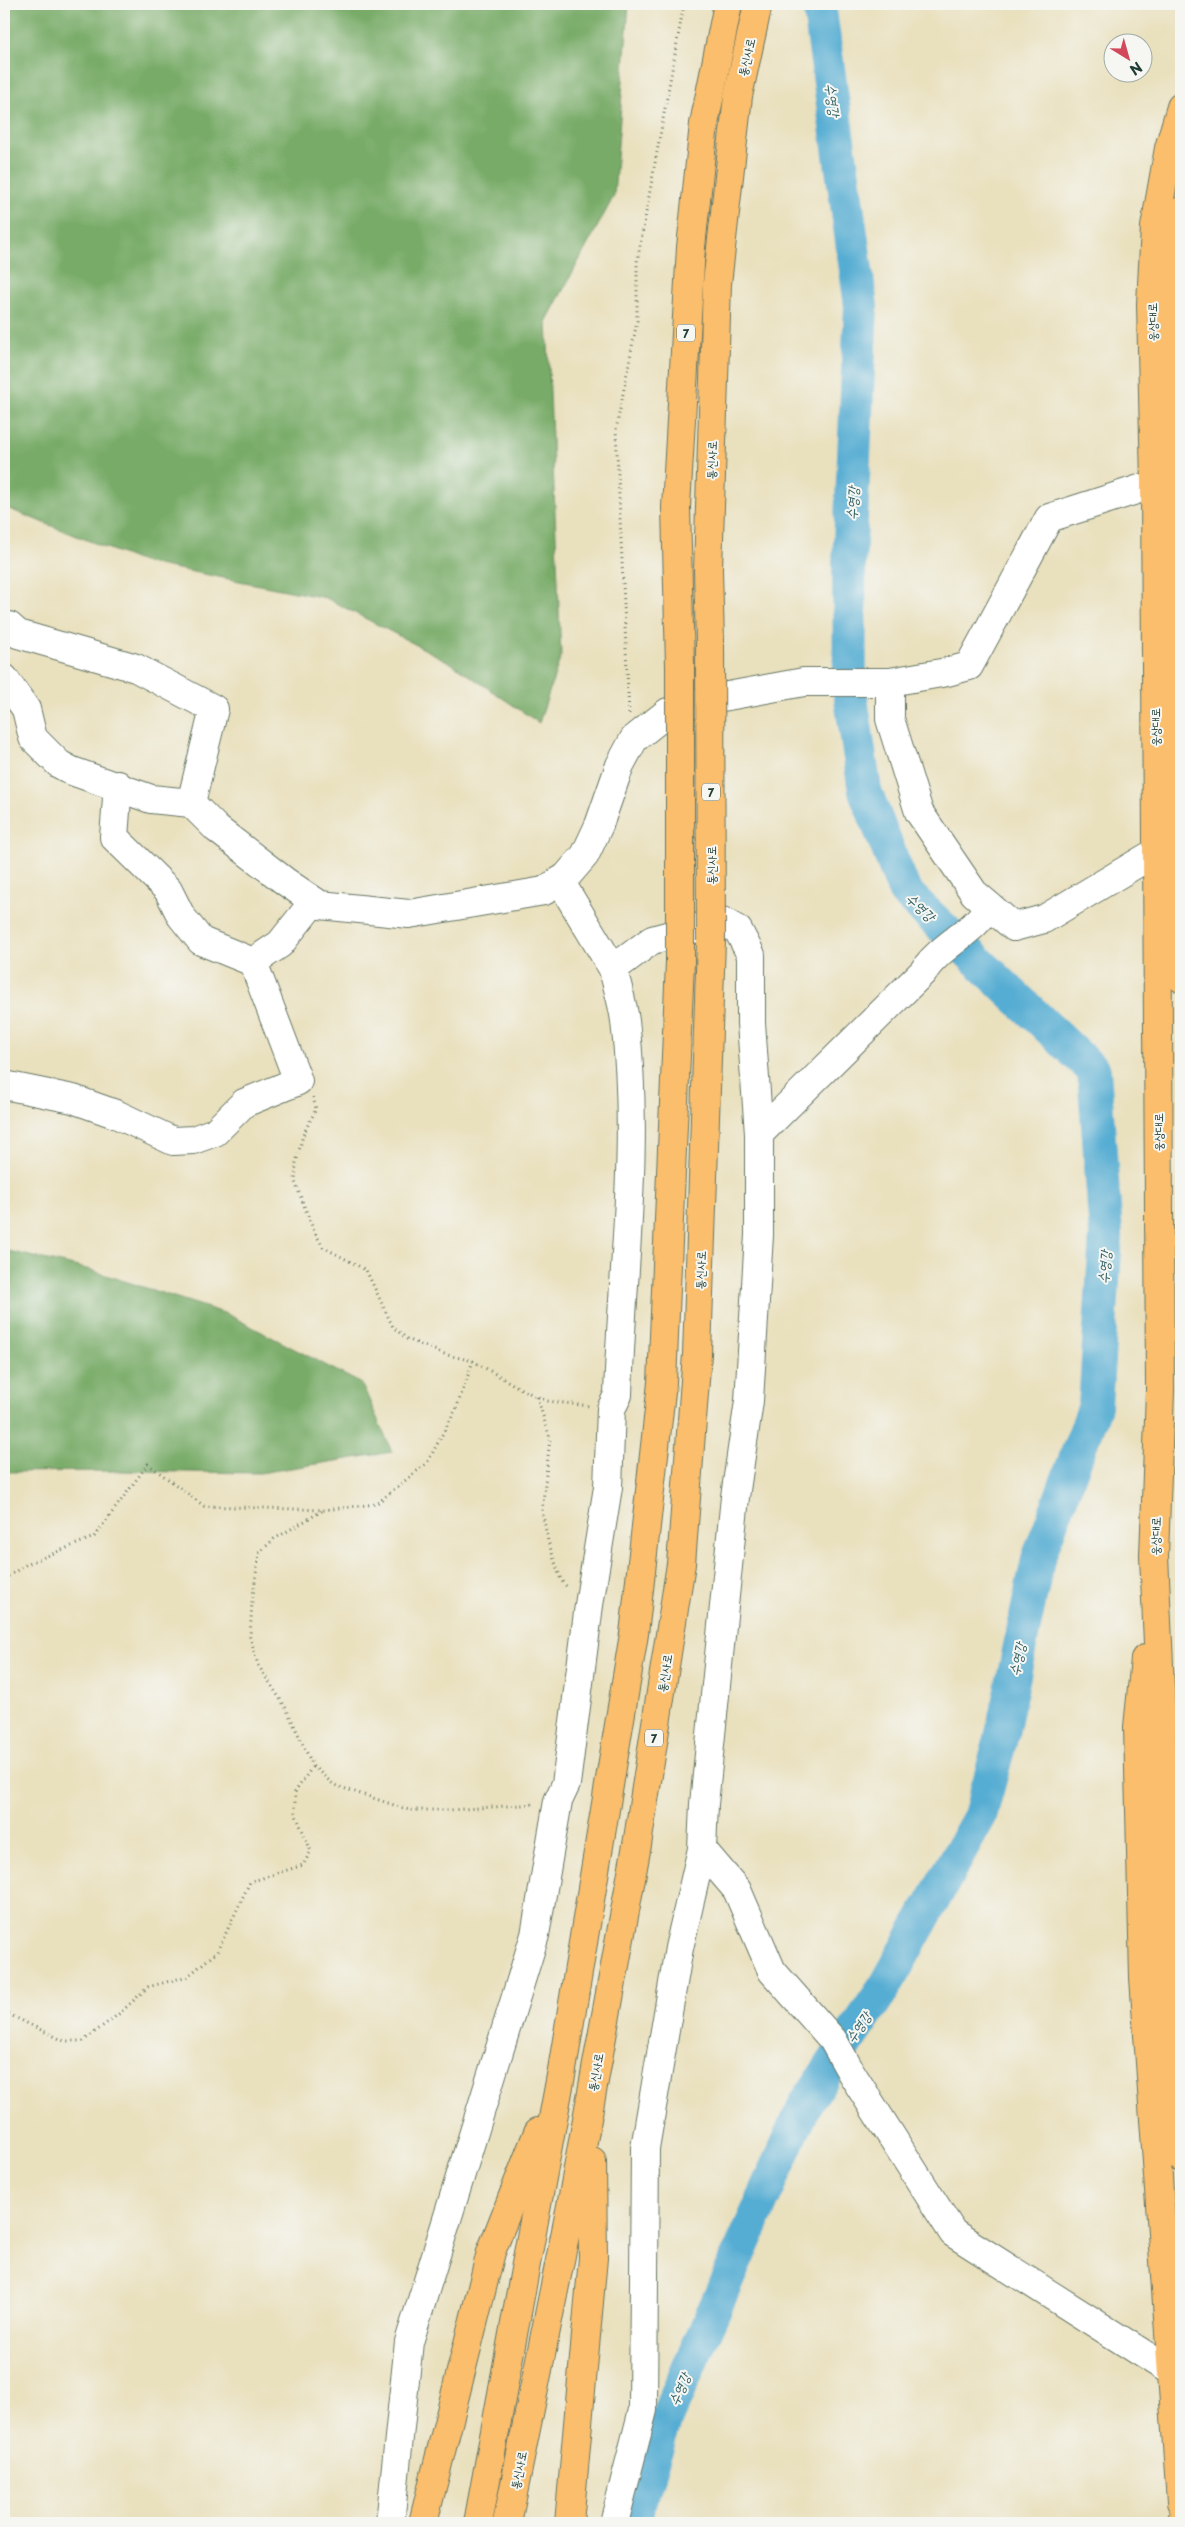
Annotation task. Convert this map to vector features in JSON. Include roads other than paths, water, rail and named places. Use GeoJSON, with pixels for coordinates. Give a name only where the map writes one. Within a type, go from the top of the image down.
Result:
{"type":"FeatureCollection","features":[{"type":"Feature","properties":{"kind":"main road","name":"7"},"geometry":{"type":"LineString","coordinates":[[478,2523],[562,2070],[634,1634],[662,1383],[680,962],[680,666],[676,507],[691,247],[704,124],[728,4]]}},
{"type":"Feature","properties":{"kind":"main road","name":"통신사로"},"geometry":{"type":"LineString","coordinates":[[507,2523],[573,2196],[637,1844],[681,1564],[698,1354],[711,941],[708,570],[717,284],[738,96],[758,4]]}},
{"type":"Feature","properties":{"kind":"main road","name":"웅상대로"},"geometry":{"type":"LineString","coordinates":[[1170,480],[1151,304],[1156,227],[1169,148],[1181,107]]}},
{"type":"Feature","properties":{"kind":"main road","name":"웅상대로"},"geometry":{"type":"LineString","coordinates":[[1181,211],[1177,234],[1170,480],[1172,805],[1181,978]]}},
{"type":"Feature","properties":{"kind":"main road","name":"웅상대로"},"geometry":{"type":"LineString","coordinates":[[1172,805],[1156,852],[1160,1390],[1154,1556],[1162,1730],[1159,1890],[1172,2070],[1181,2158]]}},
{"type":"Feature","properties":{"kind":"main road"},"geometry":{"type":"LineString","coordinates":[[1154,1556],[1138,1727],[1144,1978],[1181,2502]]}},
{"type":"Feature","properties":{"kind":"main road"},"geometry":{"type":"LineString","coordinates":[[1181,1760],[1179,1888],[1181,1921]]}},
{"type":"Feature","properties":{"kind":"main road"},"geometry":{"type":"LineString","coordinates":[[423,2523],[491,2252],[562,2070]]}},
{"type":"Feature","properties":{"kind":"main road"},"geometry":{"type":"LineString","coordinates":[[569,2523],[593,2258],[591,2092]]}},
{"type":"Feature","properties":{"kind":"street"},"geometry":{"type":"LineString","coordinates":[[4,678],[26,709],[33,738],[59,764],[72,771],[152,798],[190,803],[217,829],[320,905],[409,914],[544,891],[560,881],[585,855],[599,825],[620,765],[634,739],[668,712],[706,700],[804,682],[882,682],[947,672],[969,666],[1049,518],[1170,480]]}},
{"type":"Feature","properties":{"kind":"street"},"geometry":{"type":"LineString","coordinates":[[6,629],[136,668],[214,709],[190,803]]}},
{"type":"Feature","properties":{"kind":"street"},"geometry":{"type":"LineString","coordinates":[[882,682],[890,719],[919,812],[986,911],[1014,927],[1044,918],[1156,852]]}},
{"type":"Feature","properties":{"kind":"street"},"geometry":{"type":"LineString","coordinates":[[4,1086],[73,1099],[118,1115],[173,1141],[193,1140],[215,1132],[244,1103],[298,1080],[253,962],[201,940],[181,916],[168,890],[114,837],[118,785]]}},
{"type":"Feature","properties":{"kind":"street"},"geometry":{"type":"LineString","coordinates":[[390,2523],[409,2342],[535,1936],[558,1802],[566,1784],[589,1605],[608,1486],[611,1409],[618,1395],[629,1176],[630,1079],[625,1019],[613,969],[560,881]]}},
{"type":"Feature","properties":{"kind":"street"},"geometry":{"type":"LineString","coordinates":[[253,962],[280,944],[314,901]]}},
{"type":"Feature","properties":{"kind":"street"},"geometry":{"type":"LineString","coordinates":[[759,1134],[923,972],[930,960],[986,911]]}},
{"type":"Feature","properties":{"kind":"street"},"geometry":{"type":"LineString","coordinates":[[613,969],[652,940],[722,921],[738,930],[751,954],[751,1023],[759,1134],[759,1235],[749,1400],[735,1497],[704,1804],[702,1849],[678,1948],[645,2148],[643,2410],[614,2523]]}},
{"type":"Feature","properties":{"kind":"street"},"geometry":{"type":"LineString","coordinates":[[702,1849],[737,1890],[772,1971],[833,2040],[852,2074],[952,2233],[1172,2372]]}},
{"type":"Feature","properties":{"kind":"waterway","name":"수영강"},"geometry":{"type":"LineString","coordinates":[[633,2523],[665,2421],[805,2104],[886,1985],[980,1816],[1001,1738],[1038,1559],[1095,1406],[1106,1235],[1094,1071],[905,892],[865,791],[850,692],[849,564],[861,306],[819,4]]}}]}
